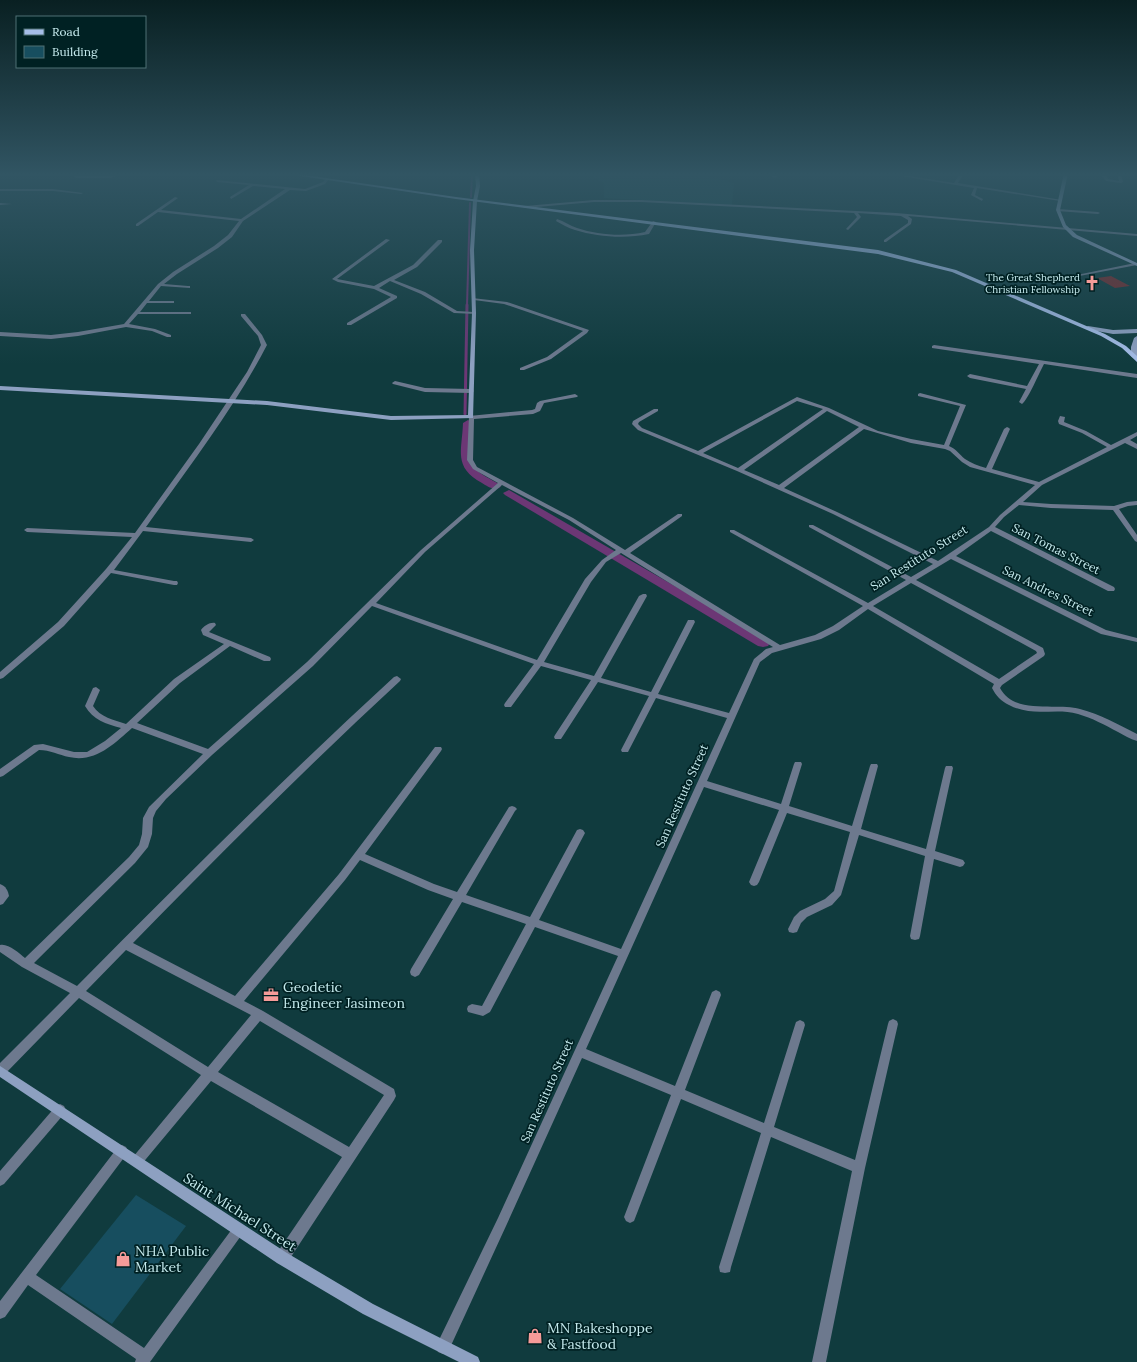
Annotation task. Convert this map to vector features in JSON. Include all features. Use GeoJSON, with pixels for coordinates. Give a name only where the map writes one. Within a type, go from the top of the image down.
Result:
{"type":"FeatureCollection","features":[{"type":"Feature","properties":{"kind":"main road"},"geometry":{"type":"LineString","coordinates":[[766,237],[847,247],[908,259],[954,271],[1088,328],[1117,343],[1136,358]]}},
{"type":"Feature","properties":{"kind":"street"},"geometry":{"type":"LineString","coordinates":[[126,325],[160,286],[175,273],[216,247],[229,237]]}},
{"type":"Feature","properties":{"kind":"street"},"geometry":{"type":"LineString","coordinates":[[473,237],[474,299],[472,313],[469,391],[471,417],[470,454],[472,464],[484,474],[546,505],[779,648]]}},
{"type":"Feature","properties":{"kind":"street"},"geometry":{"type":"LineString","coordinates":[[886,241],[892,237]]}},
{"type":"Feature","properties":{"kind":"street"},"geometry":{"type":"LineString","coordinates":[[1078,237],[1136,265]]}},
{"type":"Feature","properties":{"kind":"street"},"geometry":{"type":"LineString","coordinates":[[348,324],[395,297],[375,288],[338,281],[334,277],[388,240]]}},
{"type":"Feature","properties":{"kind":"street"},"geometry":{"type":"LineString","coordinates":[[375,288],[415,266],[440,241]]}},
{"type":"Feature","properties":{"kind":"street"},"geometry":{"type":"LineString","coordinates":[[1069,277],[1136,265]]}},
{"type":"Feature","properties":{"kind":"street"},"geometry":{"type":"LineString","coordinates":[[391,280],[416,290],[456,312],[462,314],[472,313]]}},
{"type":"Feature","properties":{"kind":"street"},"geometry":{"type":"LineString","coordinates":[[160,286],[188,287]]}},
{"type":"Feature","properties":{"kind":"street"},"geometry":{"type":"LineString","coordinates":[[474,299],[505,303],[586,330],[586,332],[549,358],[522,370]]}},
{"type":"Feature","properties":{"kind":"street"},"geometry":{"type":"LineString","coordinates":[[145,302],[172,302]]}},
{"type":"Feature","properties":{"kind":"street"},"geometry":{"type":"LineString","coordinates":[[136,313],[189,313]]}},
{"type":"Feature","properties":{"kind":"street"},"geometry":{"type":"LineString","coordinates":[[0,676],[61,624],[108,571],[141,529],[201,445],[250,372],[264,347],[260,336],[243,315]]}},
{"type":"Feature","properties":{"kind":"street"},"geometry":{"type":"LineString","coordinates":[[0,334],[51,337],[78,334],[126,325],[153,330],[169,336]]}},
{"type":"Feature","properties":{"kind":"street"},"geometry":{"type":"LineString","coordinates":[[1088,328],[1113,332],[1137,331]]}},
{"type":"Feature","properties":{"kind":"street"},"geometry":{"type":"LineString","coordinates":[[1136,358],[1134,347],[1137,338]]}},
{"type":"Feature","properties":{"kind":"street"},"geometry":{"type":"LineString","coordinates":[[934,347],[1137,376]]}},
{"type":"Feature","properties":{"kind":"street"},"geometry":{"type":"LineString","coordinates":[[1022,402],[1042,362]]}},
{"type":"Feature","properties":{"kind":"street"},"geometry":{"type":"LineString","coordinates":[[970,376],[1030,388]]}},
{"type":"Feature","properties":{"kind":"street"},"geometry":{"type":"LineString","coordinates":[[395,383],[425,390],[458,392],[469,391]]}},
{"type":"Feature","properties":{"kind":"street"},"geometry":{"type":"LineString","coordinates":[[0,388],[230,401],[281,405],[391,418],[471,417],[533,412],[538,410],[540,403],[542,402],[575,396]]}},
{"type":"Feature","properties":{"kind":"street"},"geometry":{"type":"LineString","coordinates":[[920,395],[963,406],[946,447]]}},
{"type":"Feature","properties":{"kind":"street"},"geometry":{"type":"LineString","coordinates":[[698,453],[795,399],[828,409],[863,427],[911,441],[955,450],[964,461],[972,466],[1040,484]]}},
{"type":"Feature","properties":{"kind":"street"},"geometry":{"type":"LineString","coordinates":[[740,470],[828,409]]}},
{"type":"Feature","properties":{"kind":"street"},"geometry":{"type":"LineString","coordinates":[[656,410],[636,421],[636,426],[640,430],[740,470],[835,513],[936,564]]}},
{"type":"Feature","properties":{"kind":"street"},"geometry":{"type":"LineString","coordinates":[[1062,417],[1061,423],[1084,432],[1111,447]]}},
{"type":"Feature","properties":{"kind":"street"},"geometry":{"type":"LineString","coordinates":[[779,488],[863,427]]}},
{"type":"Feature","properties":{"kind":"street"},"geometry":{"type":"LineString","coordinates":[[988,470],[1008,429]]}},
{"type":"Feature","properties":{"kind":"street","name":"San Restituto Street"},"geometry":{"type":"LineString","coordinates":[[443,1347],[502,1222],[703,783],[757,661],[769,651],[827,633],[868,606],[951,556],[991,528],[1002,516],[1040,484],[1137,434]]}},
{"type":"Feature","properties":{"kind":"street"},"geometry":{"type":"LineString","coordinates":[[1125,440],[1137,447]]}},
{"type":"Feature","properties":{"kind":"street"},"geometry":{"type":"LineString","coordinates":[[26,964],[132,860],[143,847],[147,834],[148,818],[152,809],[209,753],[310,664],[423,551],[501,483]]}},
{"type":"Feature","properties":{"kind":"street"},"geometry":{"type":"LineString","coordinates":[[1018,503],[1051,506],[1116,508],[1127,504],[1137,503]]}},
{"type":"Feature","properties":{"kind":"street"},"geometry":{"type":"LineString","coordinates":[[1116,508],[1137,540]]}},
{"type":"Feature","properties":{"kind":"street"},"geometry":{"type":"LineString","coordinates":[[508,705],[539,663],[588,581],[604,560],[680,515]]}},
{"type":"Feature","properties":{"kind":"street"},"geometry":{"type":"LineString","coordinates":[[812,526],[1040,650],[1041,654],[999,683],[996,688],[1001,696],[1030,709],[1056,708],[1079,711],[1137,738]]}},
{"type":"Feature","properties":{"kind":"street","name":"San Tomas Street"},"geometry":{"type":"LineString","coordinates":[[991,528],[1111,589]]}},
{"type":"Feature","properties":{"kind":"street"},"geometry":{"type":"LineString","coordinates":[[141,529],[250,540]]}},
{"type":"Feature","properties":{"kind":"street"},"geometry":{"type":"LineString","coordinates":[[28,530],[136,535]]}},
{"type":"Feature","properties":{"kind":"street"},"geometry":{"type":"LineString","coordinates":[[732,531],[868,606],[999,683]]}},
{"type":"Feature","properties":{"kind":"street","name":"San Andres Street"},"geometry":{"type":"LineString","coordinates":[[951,556],[1104,632],[1137,640]]}},
{"type":"Feature","properties":{"kind":"street"},"geometry":{"type":"LineString","coordinates":[[108,571],[174,583]]}},
{"type":"Feature","properties":{"kind":"street"},"geometry":{"type":"LineString","coordinates":[[558,737],[596,679],[643,596]]}},
{"type":"Feature","properties":{"kind":"street"},"geometry":{"type":"LineString","coordinates":[[370,603],[539,663],[732,717]]}},
{"type":"Feature","properties":{"kind":"street"},"geometry":{"type":"LineString","coordinates":[[626,750],[691,622]]}},
{"type":"Feature","properties":{"kind":"street"},"geometry":{"type":"LineString","coordinates":[[212,625],[205,630],[206,633],[267,659]]}},
{"type":"Feature","properties":{"kind":"street"},"geometry":{"type":"LineString","coordinates":[[0,774],[36,747],[43,747],[69,755],[79,756],[92,754],[105,746],[178,680],[230,643]]}},
{"type":"Feature","properties":{"kind":"street"},"geometry":{"type":"LineString","coordinates":[[0,1071],[125,944],[327,744],[398,679]]}},
{"type":"Feature","properties":{"kind":"street"},"geometry":{"type":"LineString","coordinates":[[96,690],[89,706],[90,710],[99,717],[209,753]]}},
{"type":"Feature","properties":{"kind":"street"},"geometry":{"type":"LineString","coordinates":[[236,1003],[342,877],[438,749]]}},
{"type":"Feature","properties":{"kind":"street"},"geometry":{"type":"LineString","coordinates":[[754,882],[784,809],[798,764]]}},
{"type":"Feature","properties":{"kind":"street"},"geometry":{"type":"LineString","coordinates":[[794,929],[798,919],[803,914],[828,904],[834,899],[838,892],[874,766]]}},
{"type":"Feature","properties":{"kind":"street"},"geometry":{"type":"LineString","coordinates":[[915,936],[930,853],[949,768]]}},
{"type":"Feature","properties":{"kind":"street"},"geometry":{"type":"LineString","coordinates":[[703,783],[960,863]]}},
{"type":"Feature","properties":{"kind":"street"},"geometry":{"type":"LineString","coordinates":[[415,972],[512,810]]}},
{"type":"Feature","properties":{"kind":"street"},"geometry":{"type":"LineString","coordinates":[[472,1009],[486,1009],[580,833]]}},
{"type":"Feature","properties":{"kind":"street"},"geometry":{"type":"LineString","coordinates":[[358,856],[405,877],[624,954]]}},
{"type":"Feature","properties":{"kind":"street"},"geometry":{"type":"LineString","coordinates":[[0,888],[4,896],[0,901]]}},
{"type":"Feature","properties":{"kind":"street"},"geometry":{"type":"LineString","coordinates":[[125,944],[259,1014],[390,1093],[390,1096],[282,1258]]}},
{"type":"Feature","properties":{"kind":"street"},"geometry":{"type":"LineString","coordinates":[[3,948],[26,964],[79,992],[210,1074],[351,1155]]}},
{"type":"Feature","properties":{"kind":"street"},"geometry":{"type":"LineString","coordinates":[[630,1217],[677,1092],[716,995]]}},
{"type":"Feature","properties":{"kind":"street"},"geometry":{"type":"LineString","coordinates":[[137,1162],[259,1014]]}},
{"type":"Feature","properties":{"kind":"street"},"geometry":{"type":"LineString","coordinates":[[819,1362],[859,1168],[893,1024]]}},
{"type":"Feature","properties":{"kind":"street"},"geometry":{"type":"LineString","coordinates":[[725,1267],[800,1025]]}},
{"type":"Feature","properties":{"kind":"street"},"geometry":{"type":"LineString","coordinates":[[580,1051],[859,1168]]}},
{"type":"Feature","properties":{"kind":"street","name":"Saint Michael Street"},"geometry":{"type":"LineString","coordinates":[[0,1071],[282,1258],[368,1309],[473,1362]]}},
{"type":"Feature","properties":{"kind":"street"},"geometry":{"type":"LineString","coordinates":[[0,1180],[60,1110]]}},
{"type":"Feature","properties":{"kind":"street"},"geometry":{"type":"LineString","coordinates":[[0,1312],[122,1151]]}},
{"type":"Feature","properties":{"kind":"street"},"geometry":{"type":"LineString","coordinates":[[28,1276],[144,1359],[239,1229]]}},
{"type":"Feature","properties":{"kind":"shaded area"},"geometry":{"type":"Polygon","coordinates":[[[1111,276],[1130,286],[1115,288],[1097,278],[1111,276]]]}},
{"type":"Feature","properties":{"kind":"building","name":"NHA Public Market"},"geometry":{"type":"Polygon","coordinates":[[[136,1195],[186,1226],[112,1324],[60,1289],[136,1195]]]}},
{"type":"Feature","properties":{"kind":"waterway"},"geometry":{"type":"LineString","coordinates":[[467,306],[469,237]]}},
{"type":"Feature","properties":{"kind":"waterway"},"geometry":{"type":"LineString","coordinates":[[465,414],[467,305]]}},
{"type":"Feature","properties":{"kind":"waterway"},"geometry":{"type":"LineString","coordinates":[[468,423],[468,466],[476,475],[495,486]]}},
{"type":"Feature","properties":{"kind":"waterway"},"geometry":{"type":"LineString","coordinates":[[509,493],[763,643]]}},
{"type":"Feature","properties":{"kind":"place","name":"The Great Shepherd Christian Fellowship"},"geometry":{"type":"Point","coordinates":[1092,283]}},
{"type":"Feature","properties":{"kind":"place","name":"Geodetic Engineer Jasimeon"},"geometry":{"type":"Point","coordinates":[271,995]}},
{"type":"Feature","properties":{"kind":"place","name":"NHA Public Market"},"geometry":{"type":"Point","coordinates":[123,1259]}},
{"type":"Feature","properties":{"kind":"place","name":"MN Bakeshoppe & Fastfood"},"geometry":{"type":"Point","coordinates":[535,1336]}}]}
